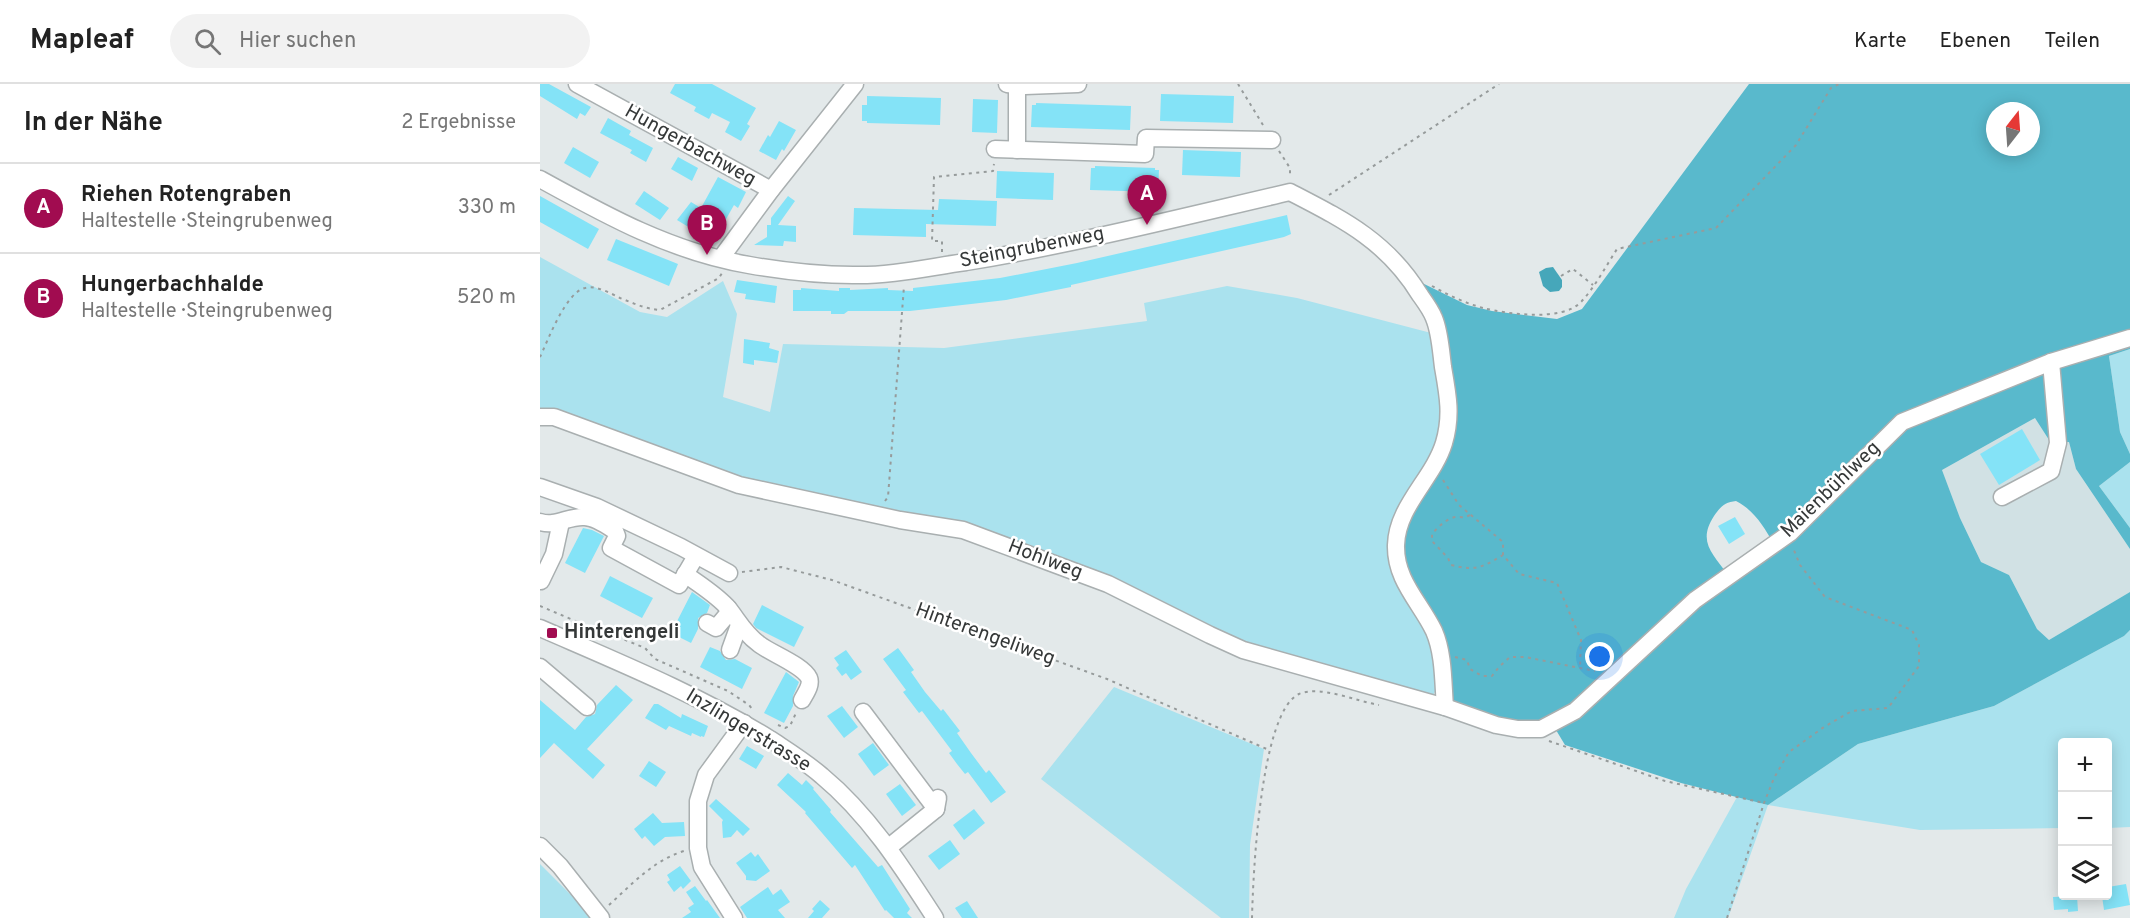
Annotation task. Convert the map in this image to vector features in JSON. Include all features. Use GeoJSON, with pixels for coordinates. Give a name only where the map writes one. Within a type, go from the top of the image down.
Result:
{"type":"FeatureCollection","features":[{"type":"Feature","properties":{"kind":"street","name":"Hungerbachweg"},"geometry":{"type":"LineString","coordinates":[[577,84],[771,190]]}},
{"type":"Feature","properties":{"kind":"street"},"geometry":{"type":"LineString","coordinates":[[725,260],[771,190],[855,84]]}},
{"type":"Feature","properties":{"kind":"street"},"geometry":{"type":"LineString","coordinates":[[1017,150],[1012,85],[1078,84]]}},
{"type":"Feature","properties":{"kind":"street"},"geometry":{"type":"LineString","coordinates":[[995,149],[1145,154],[1146,138],[1272,140]]}},
{"type":"Feature","properties":{"kind":"street","name":"Steingrubenweg"},"geometry":{"type":"LineString","coordinates":[[540,179],[635,230],[669,243],[725,260],[795,271],[854,275],[906,272],[1035,251],[1290,192],[1342,220],[1389,254],[1408,275],[1435,319],[1450,406],[1443,444],[1401,522],[1396,548],[1400,574],[1434,632],[1441,654],[1444,708]]}},
{"type":"Feature","properties":{"kind":"street","name":"Maienbühlweg"},"geometry":{"type":"LineString","coordinates":[[1541,729],[1575,711],[1695,600],[1790,533],[1902,422],[2051,362],[2130,338]]}},
{"type":"Feature","properties":{"kind":"street"},"geometry":{"type":"LineString","coordinates":[[2002,497],[2050,471],[2058,443],[2051,362]]}},
{"type":"Feature","properties":{"kind":"street","name":"Hohlweg"},"geometry":{"type":"LineString","coordinates":[[540,417],[554,417],[739,485],[900,520],[963,530],[1108,584],[1243,650],[1496,725],[1518,729],[1541,729]]}},
{"type":"Feature","properties":{"kind":"street"},"geometry":{"type":"LineString","coordinates":[[540,487],[597,507],[729,573]]}},
{"type":"Feature","properties":{"kind":"street"},"geometry":{"type":"LineString","coordinates":[[540,522],[546,524],[561,522],[585,516],[596,519],[615,531],[617,536],[611,548],[679,585],[696,556]]}},
{"type":"Feature","properties":{"kind":"street"},"geometry":{"type":"LineString","coordinates":[[541,581],[554,554],[561,522]]}},
{"type":"Feature","properties":{"kind":"street"},"geometry":{"type":"LineString","coordinates":[[685,574],[711,592],[728,608],[739,625],[759,645],[802,670],[809,678],[809,685],[802,700]]}},
{"type":"Feature","properties":{"kind":"street"},"geometry":{"type":"LineString","coordinates":[[707,623],[716,628],[727,615],[728,608]]}},
{"type":"Feature","properties":{"kind":"street"},"geometry":{"type":"LineString","coordinates":[[730,650],[739,625]]}},
{"type":"Feature","properties":{"kind":"street","name":"Inzlingerstrasse"},"geometry":{"type":"LineString","coordinates":[[540,628],[751,720],[823,776],[865,818],[889,847],[935,918]]}},
{"type":"Feature","properties":{"kind":"street"},"geometry":{"type":"LineString","coordinates":[[540,667],[587,707]]}},
{"type":"Feature","properties":{"kind":"street"},"geometry":{"type":"LineString","coordinates":[[863,712],[937,801],[889,847]]}},
{"type":"Feature","properties":{"kind":"street"},"geometry":{"type":"LineString","coordinates":[[734,918],[702,867],[698,848],[698,801],[701,786],[713,763],[751,720]]}},
{"type":"Feature","properties":{"kind":"street"},"geometry":{"type":"LineString","coordinates":[[540,846],[560,866],[599,916]]}},
{"type":"Feature","properties":{"kind":"path"},"geometry":{"type":"LineString","coordinates":[[1314,205],[1499,84]]}},
{"type":"Feature","properties":{"kind":"path"},"geometry":{"type":"LineString","coordinates":[[1431,285],[1450,296],[1483,308],[1529,314],[1553,314],[1568,311],[1580,303],[1617,249],[1716,228],[1796,145],[1831,88],[1839,84]]}},
{"type":"Feature","properties":{"kind":"path"},"geometry":{"type":"LineString","coordinates":[[942,265],[942,241],[932,241],[934,177],[993,171],[995,149]]}},
{"type":"Feature","properties":{"kind":"path"},"geometry":{"type":"LineString","coordinates":[[540,357],[563,311],[578,291],[586,287],[598,289],[649,309],[660,310],[719,278],[725,260]]}},
{"type":"Feature","properties":{"kind":"path"},"geometry":{"type":"LineString","coordinates":[[1561,276],[1573,269],[1593,285]]}},
{"type":"Feature","properties":{"kind":"path"},"geometry":{"type":"LineString","coordinates":[[880,507],[888,497],[906,272]]}},
{"type":"Feature","properties":{"kind":"path"},"geometry":{"type":"LineString","coordinates":[[1434,464],[1459,505],[1503,542],[1503,555],[1519,574],[1557,583],[1581,640],[1580,667]]}},
{"type":"Feature","properties":{"kind":"path"},"geometry":{"type":"LineString","coordinates":[[1470,515],[1465,518],[1454,517],[1432,534],[1432,541],[1448,558],[1451,565],[1469,570],[1482,567],[1503,555]]}},
{"type":"Feature","properties":{"kind":"path"},"geometry":{"type":"LineString","coordinates":[[1727,918],[1764,803],[1774,778],[1790,752],[1824,727],[1852,711],[1888,708],[1919,666],[1920,645],[1912,630],[1825,597],[1800,565],[1792,546],[1790,533]]}},
{"type":"Feature","properties":{"kind":"path","name":"Hinterengeliweg"},"geometry":{"type":"LineString","coordinates":[[729,573],[781,567],[832,580],[1107,679],[1269,750]]}},
{"type":"Feature","properties":{"kind":"path"},"geometry":{"type":"LineString","coordinates":[[540,606],[613,637]]}},
{"type":"Feature","properties":{"kind":"path"},"geometry":{"type":"LineString","coordinates":[[580,629],[600,636],[622,639],[645,648],[655,659],[728,691],[749,705],[751,720]]}},
{"type":"Feature","properties":{"kind":"path"},"geometry":{"type":"LineString","coordinates":[[1441,654],[1467,660],[1470,669],[1482,676],[1492,676],[1510,657],[1525,657],[1597,672],[1600,681],[1606,684]]}},
{"type":"Feature","properties":{"kind":"path"},"geometry":{"type":"LineString","coordinates":[[1252,918],[1254,847],[1269,750],[1285,710],[1296,695],[1321,691],[1385,705]]}},
{"type":"Feature","properties":{"kind":"path"},"geometry":{"type":"LineString","coordinates":[[775,724],[785,728],[790,726],[802,700]]}},
{"type":"Feature","properties":{"kind":"path"},"geometry":{"type":"LineString","coordinates":[[1541,729],[1549,741],[1665,781],[1764,803]]}},
{"type":"Feature","properties":{"kind":"path"},"geometry":{"type":"LineString","coordinates":[[599,916],[648,870],[682,851],[698,848]]}},
{"type":"Feature","properties":{"kind":"shaded area"},"geometry":{"type":"Polygon","coordinates":[[[1749,84],[2130,84],[2130,349],[2109,356],[2120,432],[2130,454],[2130,462],[2099,486],[2130,528],[2130,549],[2076,469],[2069,442],[2051,443],[2035,418],[1942,470],[1960,518],[1981,562],[2009,575],[2037,629],[2049,640],[2130,592],[2130,630],[2124,636],[1994,706],[1858,744],[1768,805],[1681,783],[1565,745],[1556,730],[1495,720],[1452,706],[1403,569],[1401,532],[1452,402],[1416,280],[1467,305],[1492,311],[1557,319],[1582,309],[1749,84]],[[1736,501],[1718,510],[1707,533],[1707,541],[1712,554],[1728,575],[1774,544],[1762,525],[1743,505],[1736,501]]]}},
{"type":"Feature","properties":{"kind":"shaded area"},"geometry":{"type":"Polygon","coordinates":[[[540,257],[640,312],[667,317],[723,281],[737,314],[723,397],[770,412],[783,344],[944,348],[1147,321],[1144,303],[1227,286],[1297,298],[1435,334],[1444,402],[1427,630],[1440,680],[1433,696],[1245,646],[982,532],[843,509],[540,414],[540,257]]]}},
{"type":"Feature","properties":{"kind":"shaded area"},"geometry":{"type":"Polygon","coordinates":[[[1553,267],[1562,280],[1562,287],[1559,291],[1550,292],[1543,286],[1539,272],[1553,267]]]}},
{"type":"Feature","properties":{"kind":"shaded area"},"geometry":{"type":"Polygon","coordinates":[[[2130,349],[2130,454],[2120,432],[2109,356],[2130,349]]]}},
{"type":"Feature","properties":{"kind":"shaded area"},"geometry":{"type":"Polygon","coordinates":[[[2035,418],[2069,442],[2076,469],[2130,549],[2130,592],[2049,640],[2037,629],[2009,575],[1981,562],[1960,518],[1942,470],[2035,418]]]}},
{"type":"Feature","properties":{"kind":"shaded area"},"geometry":{"type":"Polygon","coordinates":[[[2130,462],[2130,528],[2099,486],[2130,462]]]}},
{"type":"Feature","properties":{"kind":"shaded area"},"geometry":{"type":"Polygon","coordinates":[[[2130,630],[2130,827],[2112,828],[2112,738],[2058,738],[2058,828],[1920,830],[1768,805],[1858,744],[1994,706],[2124,636],[2130,630]]]}},
{"type":"Feature","properties":{"kind":"shaded area"},"geometry":{"type":"Polygon","coordinates":[[[1114,687],[1264,749],[1250,845],[1249,918],[1221,918],[1041,779],[1114,687]]]}},
{"type":"Feature","properties":{"kind":"shaded area"},"geometry":{"type":"Polygon","coordinates":[[[1737,797],[1768,805],[1728,918],[1674,918],[1686,889],[1737,797]]]}},
{"type":"Feature","properties":{"kind":"shaded area"},"geometry":{"type":"Polygon","coordinates":[[[540,864],[594,918],[540,918],[540,864]]]}},
{"type":"Feature","properties":{"kind":"building"},"geometry":{"type":"Polygon","coordinates":[[[540,84],[549,84],[591,107],[585,116],[580,113],[577,119],[540,96],[540,84]]]}},
{"type":"Feature","properties":{"kind":"building"},"geometry":{"type":"Polygon","coordinates":[[[675,84],[712,84],[756,108],[747,124],[750,126],[741,141],[725,132],[730,122],[712,113],[709,119],[694,111],[696,107],[670,93],[675,84]]]}},
{"type":"Feature","properties":{"kind":"building"},"geometry":{"type":"Polygon","coordinates":[[[1161,94],[1234,96],[1233,123],[1160,121],[1161,94]]]}},
{"type":"Feature","properties":{"kind":"building"},"geometry":{"type":"Polygon","coordinates":[[[867,96],[941,98],[940,125],[867,123],[867,121],[862,121],[862,105],[867,105],[867,96]]]}},
{"type":"Feature","properties":{"kind":"building"},"geometry":{"type":"Polygon","coordinates":[[[973,99],[998,100],[997,133],[972,132],[973,99]]]}},
{"type":"Feature","properties":{"kind":"building"},"geometry":{"type":"Polygon","coordinates":[[[1036,103],[1131,106],[1130,130],[1031,127],[1032,105],[1036,103]]]}},
{"type":"Feature","properties":{"kind":"building"},"geometry":{"type":"Polygon","coordinates":[[[608,118],[631,131],[629,135],[653,148],[646,162],[630,153],[632,150],[600,133],[608,118]]]}},
{"type":"Feature","properties":{"kind":"building"},"geometry":{"type":"Polygon","coordinates":[[[779,121],[796,130],[776,160],[759,151],[779,121]]]}},
{"type":"Feature","properties":{"kind":"building"},"geometry":{"type":"Polygon","coordinates":[[[573,147],[599,162],[590,178],[564,163],[573,147]]]}},
{"type":"Feature","properties":{"kind":"building"},"geometry":{"type":"Polygon","coordinates":[[[1183,150],[1241,152],[1240,177],[1182,175],[1183,150]]]}},
{"type":"Feature","properties":{"kind":"building"},"geometry":{"type":"Polygon","coordinates":[[[678,157],[698,168],[692,181],[671,169],[678,157]]]}},
{"type":"Feature","properties":{"kind":"building"},"geometry":{"type":"Polygon","coordinates":[[[1095,166],[1155,168],[1159,170],[1158,192],[1090,190],[1091,168],[1095,166]]]}},
{"type":"Feature","properties":{"kind":"building"},"geometry":{"type":"Polygon","coordinates":[[[997,171],[1054,173],[1053,200],[996,198],[997,171]]]}},
{"type":"Feature","properties":{"kind":"building"},"geometry":{"type":"Polygon","coordinates":[[[718,177],[746,192],[738,208],[734,205],[716,237],[695,231],[677,220],[691,202],[701,208],[718,177]]]}},
{"type":"Feature","properties":{"kind":"building"},"geometry":{"type":"Polygon","coordinates":[[[644,191],[669,208],[660,220],[635,204],[644,191]]]}},
{"type":"Feature","properties":{"kind":"building"},"geometry":{"type":"Polygon","coordinates":[[[540,196],[599,229],[588,249],[540,222],[540,196]]]}},
{"type":"Feature","properties":{"kind":"building"},"geometry":{"type":"Polygon","coordinates":[[[788,196],[795,201],[778,225],[796,226],[796,242],[784,241],[783,246],[754,245],[767,237],[767,225],[771,225],[771,218],[788,196]]]}},
{"type":"Feature","properties":{"kind":"building"},"geometry":{"type":"Polygon","coordinates":[[[939,199],[997,201],[996,226],[926,224],[926,237],[853,235],[854,208],[938,210],[939,199]]]}},
{"type":"Feature","properties":{"kind":"building"},"geometry":{"type":"Polygon","coordinates":[[[1287,215],[1291,234],[1284,237],[1006,300],[910,311],[848,311],[844,314],[831,314],[831,311],[793,311],[793,290],[801,290],[801,288],[839,291],[839,288],[850,288],[850,290],[888,288],[888,290],[913,291],[913,288],[1000,278],[1077,263],[1287,215]]]}},
{"type":"Feature","properties":{"kind":"building"},"geometry":{"type":"Polygon","coordinates":[[[616,239],[678,264],[669,286],[607,260],[616,239]]]}},
{"type":"Feature","properties":{"kind":"building"},"geometry":{"type":"Polygon","coordinates":[[[737,280],[777,286],[775,303],[745,299],[746,294],[734,292],[737,280]]]}},
{"type":"Feature","properties":{"kind":"building"},"geometry":{"type":"Polygon","coordinates":[[[744,339],[770,343],[769,348],[779,351],[777,363],[754,360],[754,365],[743,363],[744,339]]]}},
{"type":"Feature","properties":{"kind":"building"},"geometry":{"type":"Polygon","coordinates":[[[2022,429],[2040,460],[1999,485],[1980,454],[2022,429]]]}},
{"type":"Feature","properties":{"kind":"building"},"geometry":{"type":"Polygon","coordinates":[[[1735,517],[1745,534],[1729,544],[1718,526],[1735,517]]]}},
{"type":"Feature","properties":{"kind":"building"},"geometry":{"type":"Polygon","coordinates":[[[583,528],[604,536],[585,573],[565,563],[583,528]]]}},
{"type":"Feature","properties":{"kind":"building"},"geometry":{"type":"Polygon","coordinates":[[[610,576],[653,598],[642,618],[600,596],[610,576]]]}},
{"type":"Feature","properties":{"kind":"building"},"geometry":{"type":"Polygon","coordinates":[[[692,592],[710,605],[707,613],[698,618],[698,629],[691,643],[671,633],[692,592]]]}},
{"type":"Feature","properties":{"kind":"building"},"geometry":{"type":"Polygon","coordinates":[[[762,605],[804,627],[794,647],[756,628],[753,624],[762,605]]]}},
{"type":"Feature","properties":{"kind":"building"},"geometry":{"type":"Polygon","coordinates":[[[710,647],[720,651],[726,660],[735,659],[752,668],[742,689],[700,667],[710,647]]]}},
{"type":"Feature","properties":{"kind":"building"},"geometry":{"type":"Polygon","coordinates":[[[898,648],[914,670],[911,672],[925,692],[941,711],[943,709],[960,731],[957,733],[986,773],[989,770],[1006,792],[991,803],[968,772],[965,774],[957,764],[949,753],[952,751],[922,711],[919,713],[903,692],[906,690],[883,659],[898,648]]]}},
{"type":"Feature","properties":{"kind":"building"},"geometry":{"type":"Polygon","coordinates":[[[846,650],[862,672],[851,680],[846,673],[842,676],[836,668],[839,665],[834,658],[846,650]]]}},
{"type":"Feature","properties":{"kind":"building"},"geometry":{"type":"Polygon","coordinates":[[[786,672],[799,682],[793,696],[793,706],[784,723],[764,713],[786,672]]]}},
{"type":"Feature","properties":{"kind":"building"},"geometry":{"type":"Polygon","coordinates":[[[616,685],[633,700],[587,749],[605,765],[593,779],[554,743],[540,758],[540,700],[575,730],[586,717],[595,714],[597,705],[616,685]]]}},
{"type":"Feature","properties":{"kind":"building"},"geometry":{"type":"Polygon","coordinates":[[[654,704],[658,704],[681,718],[682,714],[708,726],[704,737],[692,733],[691,736],[669,726],[666,730],[645,718],[654,704]]]}},
{"type":"Feature","properties":{"kind":"building"},"geometry":{"type":"Polygon","coordinates":[[[842,706],[858,727],[844,738],[827,716],[842,706]]]}},
{"type":"Feature","properties":{"kind":"building"},"geometry":{"type":"Polygon","coordinates":[[[873,743],[889,765],[874,776],[858,754],[873,743]]]}},
{"type":"Feature","properties":{"kind":"building"},"geometry":{"type":"Polygon","coordinates":[[[747,746],[764,756],[756,769],[739,759],[747,746]]]}},
{"type":"Feature","properties":{"kind":"building"},"geometry":{"type":"Polygon","coordinates":[[[649,761],[666,772],[656,787],[639,776],[649,761]]]}},
{"type":"Feature","properties":{"kind":"building"},"geometry":{"type":"Polygon","coordinates":[[[788,773],[802,785],[806,780],[831,810],[830,812],[878,867],[882,865],[910,909],[907,913],[912,918],[894,918],[885,911],[855,865],[852,868],[806,812],[777,785],[788,773]]]}},
{"type":"Feature","properties":{"kind":"building"},"geometry":{"type":"Polygon","coordinates":[[[900,784],[916,805],[902,816],[886,794],[900,784]]]}},
{"type":"Feature","properties":{"kind":"building"},"geometry":{"type":"Polygon","coordinates":[[[716,799],[750,829],[743,836],[737,830],[731,837],[723,838],[723,820],[709,806],[716,799]]]}},
{"type":"Feature","properties":{"kind":"building"},"geometry":{"type":"Polygon","coordinates":[[[974,809],[985,823],[964,840],[953,825],[974,809]]]}},
{"type":"Feature","properties":{"kind":"building"},"geometry":{"type":"Polygon","coordinates":[[[653,813],[662,823],[684,822],[685,836],[665,837],[654,846],[645,836],[642,839],[634,829],[653,813]]]}},
{"type":"Feature","properties":{"kind":"building"},"geometry":{"type":"Polygon","coordinates":[[[950,840],[960,854],[939,870],[928,856],[950,840]]]}},
{"type":"Feature","properties":{"kind":"building"},"geometry":{"type":"Polygon","coordinates":[[[751,852],[755,857],[758,854],[770,871],[756,881],[746,880],[746,876],[736,863],[751,852]]]}},
{"type":"Feature","properties":{"kind":"building"},"geometry":{"type":"Polygon","coordinates":[[[680,866],[691,881],[683,889],[681,886],[674,892],[667,882],[670,880],[667,875],[680,866]]]}},
{"type":"Feature","properties":{"kind":"building"},"geometry":{"type":"Polygon","coordinates":[[[2126,884],[2130,905],[2104,910],[2103,900],[2112,900],[2112,886],[2126,884]]]}},
{"type":"Feature","properties":{"kind":"building"},"geometry":{"type":"Polygon","coordinates":[[[695,886],[720,918],[682,918],[691,912],[688,908],[694,904],[686,892],[695,886]]]}},
{"type":"Feature","properties":{"kind":"building"},"geometry":{"type":"Polygon","coordinates":[[[768,887],[773,895],[781,889],[790,902],[778,910],[785,918],[747,918],[740,907],[768,887]]]}},
{"type":"Feature","properties":{"kind":"building"},"geometry":{"type":"Polygon","coordinates":[[[2053,897],[2058,897],[2058,900],[2077,900],[2078,911],[2054,910],[2053,897]]]}},
{"type":"Feature","properties":{"kind":"building"},"geometry":{"type":"Polygon","coordinates":[[[820,900],[830,909],[822,918],[808,918],[814,911],[812,909],[820,900]]]}},
{"type":"Feature","properties":{"kind":"building"},"geometry":{"type":"Polygon","coordinates":[[[967,901],[978,918],[962,918],[955,908],[967,901]]]}},
{"type":"Feature","properties":{"kind":"place","name":"Riehen Rotengraben"},"geometry":{"type":"Point","coordinates":[1147,225]}},
{"type":"Feature","properties":{"kind":"place","name":"Hungerbachhalde"},"geometry":{"type":"Point","coordinates":[707,255]}},
{"type":"Feature","properties":{"kind":"place","name":"Hinterengeli"},"geometry":{"type":"Point","coordinates":[552,633]}}]}
